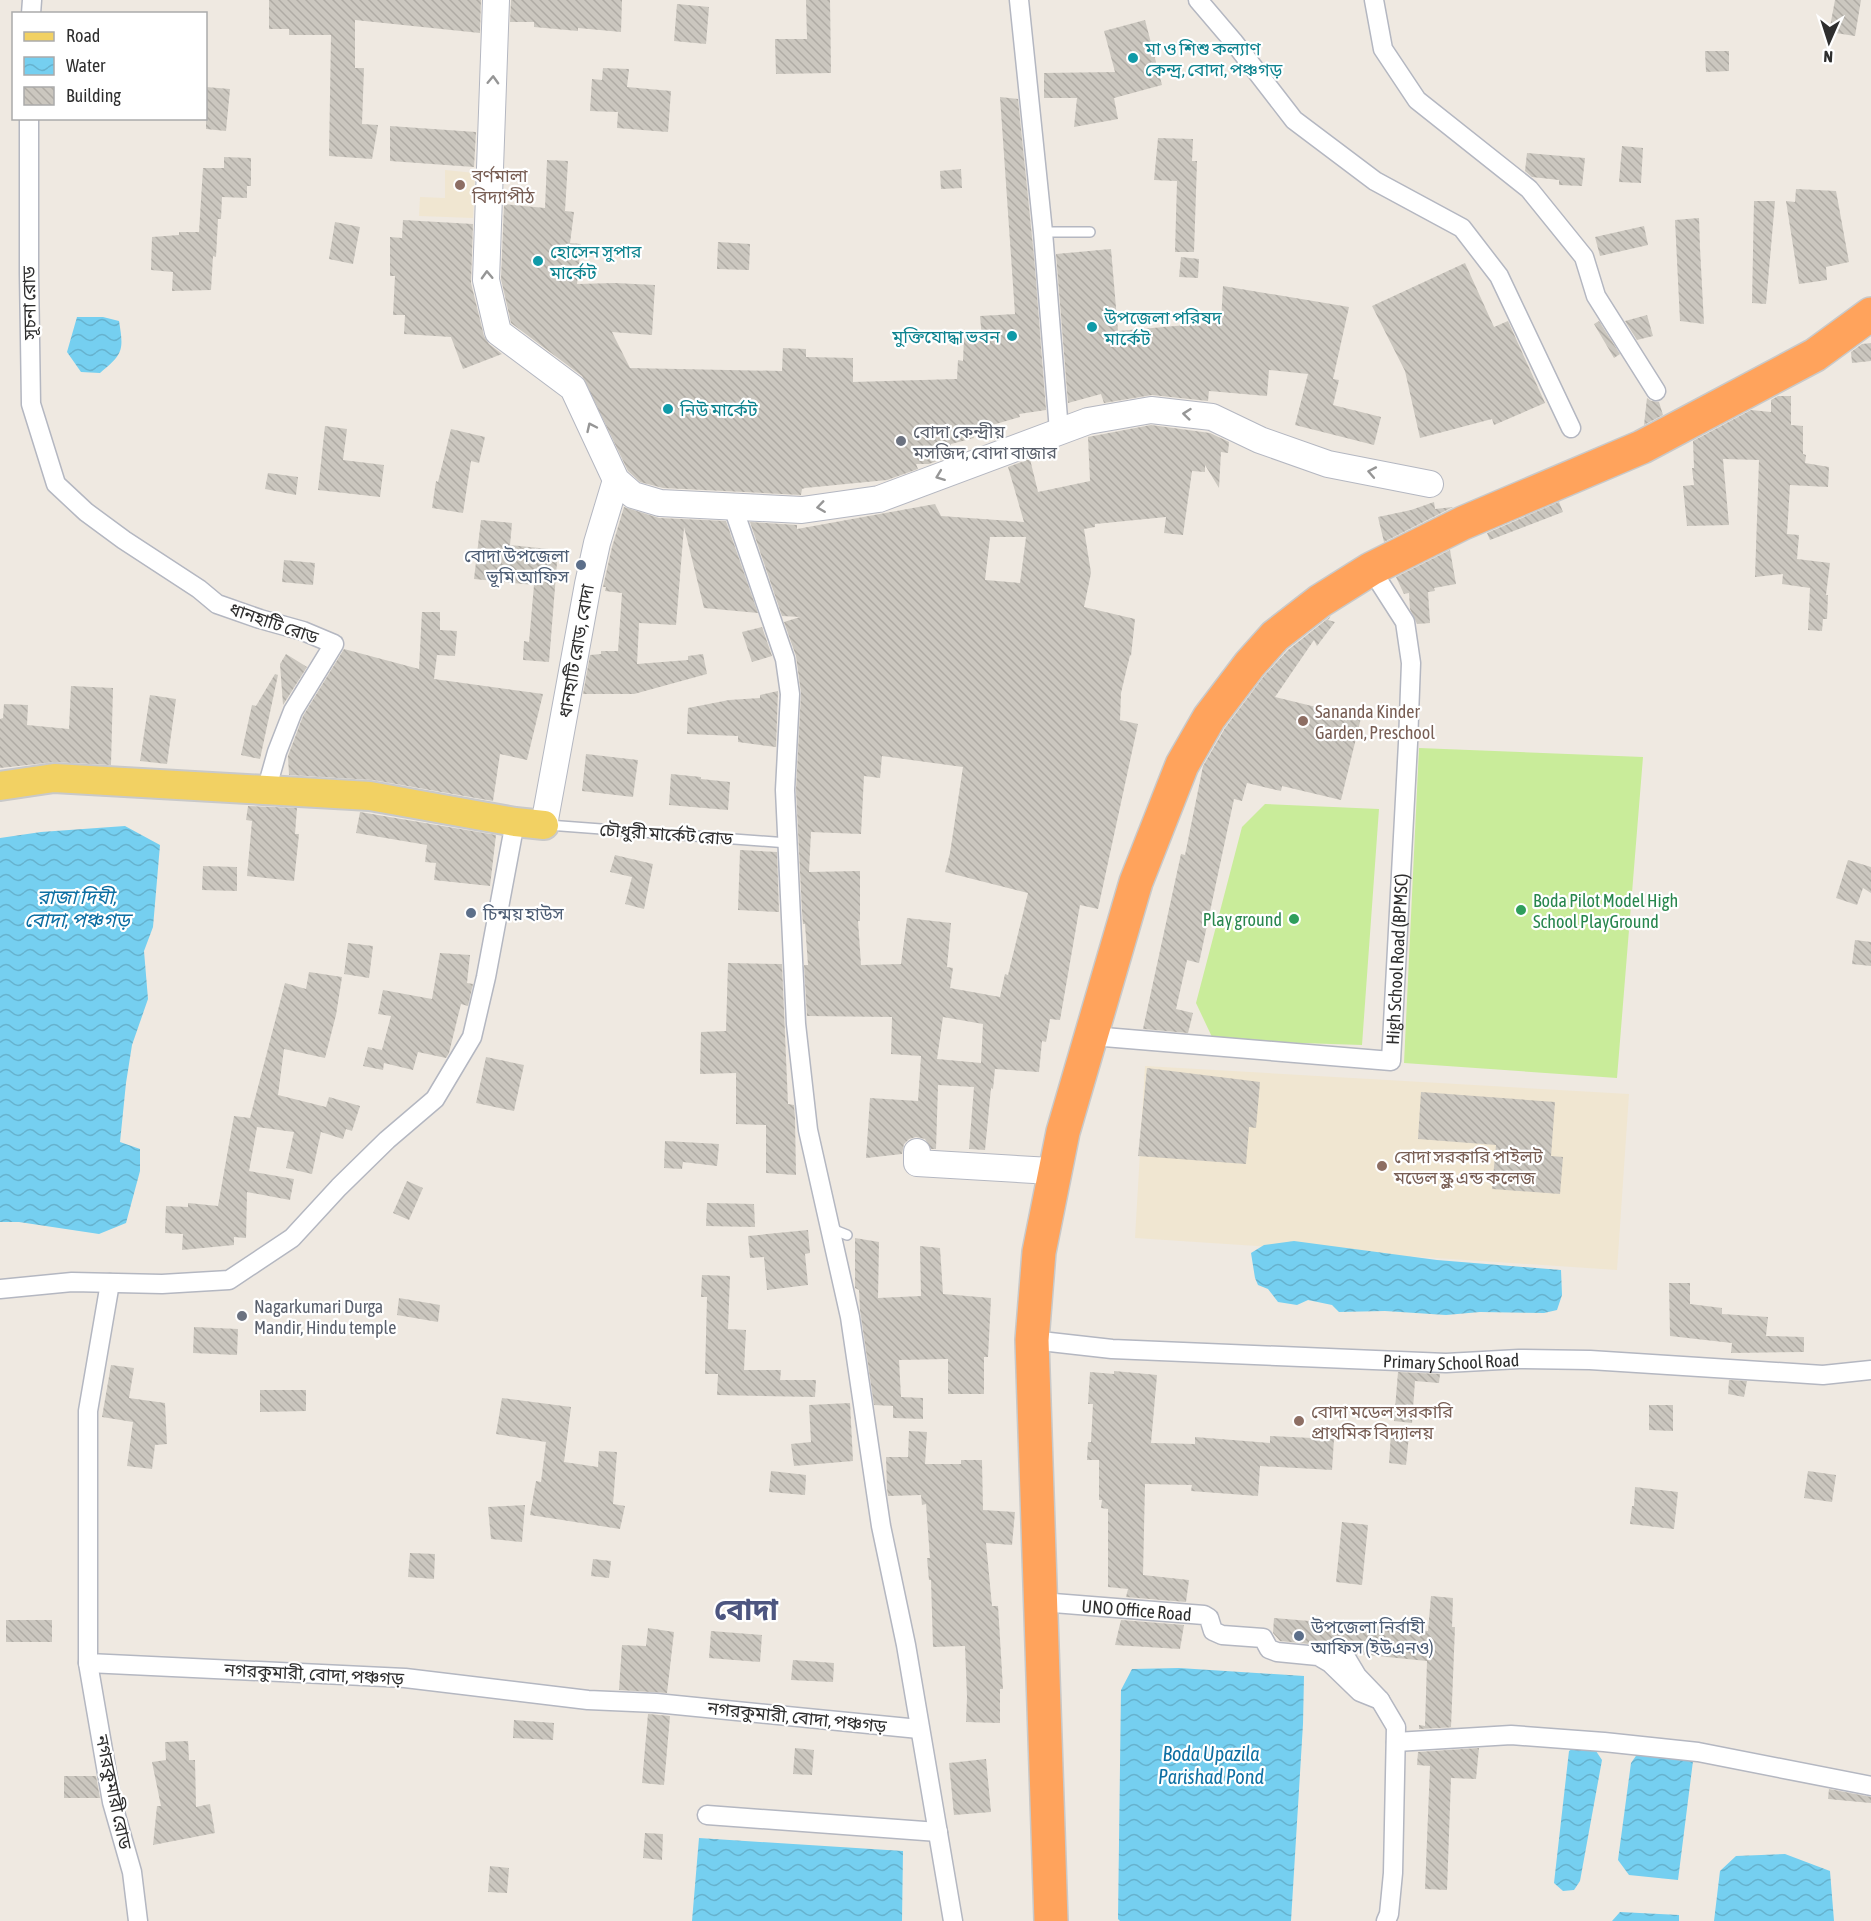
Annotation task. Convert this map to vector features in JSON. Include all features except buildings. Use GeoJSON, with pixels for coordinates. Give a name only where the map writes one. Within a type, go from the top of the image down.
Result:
{"type":"FeatureCollection","features":[{"type":"Feature","properties":{"kind":"highway"},"geometry":{"type":"LineString","coordinates":[[1051,1921],[1032,1340],[1039,1252],[1063,1132],[1136,882],[1182,765],[1209,718],[1250,664],[1275,636],[1320,601],[1371,569],[1464,523],[1642,447],[1815,355],[1871,314]]}},
{"type":"Feature","properties":{"kind":"main road"},"geometry":{"type":"LineString","coordinates":[[0,786],[54,778],[370,796],[515,822],[544,825]]}},
{"type":"Feature","properties":{"kind":"street"},"geometry":{"type":"LineString","coordinates":[[496,0],[486,280],[498,332],[573,388],[616,480],[633,495],[660,503],[802,510],[879,499],[1059,430],[1088,421],[1151,410],[1212,417],[1260,440],[1328,464],[1430,484]]}},
{"type":"Feature","properties":{"kind":"street"},"geometry":{"type":"LineString","coordinates":[[1019,0],[1043,232],[1059,430]]}},
{"type":"Feature","properties":{"kind":"street"},"geometry":{"type":"LineString","coordinates":[[1198,0],[1294,120],[1375,181],[1462,228],[1499,276],[1571,428]]}},
{"type":"Feature","properties":{"kind":"street"},"geometry":{"type":"LineString","coordinates":[[1374,0],[1383,49],[1417,100],[1529,189],[1584,257],[1596,296],[1656,390]]}},
{"type":"Feature","properties":{"kind":"street","name":"সূচনা রোড"},"geometry":{"type":"LineString","coordinates":[[29,120],[32,404],[56,484]]}},
{"type":"Feature","properties":{"kind":"street","name":"ধানহাটি রোড, বোদা"},"geometry":{"type":"LineString","coordinates":[[544,825],[588,584],[597,543],[616,480]]}},
{"type":"Feature","properties":{"kind":"street","name":"ধানহাটি রোড"},"geometry":{"type":"LineString","coordinates":[[56,484],[86,512],[199,589],[217,604],[303,631],[334,644],[293,711],[277,752],[266,790]]}},
{"type":"Feature","properties":{"kind":"street"},"geometry":{"type":"LineString","coordinates":[[733,507],[785,659],[790,694],[785,790],[796,1024],[808,1130],[850,1317],[881,1526],[906,1645],[953,1921]]}},
{"type":"Feature","properties":{"kind":"street","name":"High School Road (BPMSC)"},"geometry":{"type":"LineString","coordinates":[[1092,1035],[1391,1061],[1410,663],[1405,622],[1371,569]]}},
{"type":"Feature","properties":{"kind":"street"},"geometry":{"type":"LineString","coordinates":[[0,1289],[72,1282],[162,1284],[229,1280],[292,1238],[387,1140],[435,1099],[472,1037],[486,978],[515,822]]}},
{"type":"Feature","properties":{"kind":"street"},"geometry":{"type":"LineString","coordinates":[[917,1152],[917,1163],[1051,1171]]}},
{"type":"Feature","properties":{"kind":"street"},"geometry":{"type":"LineString","coordinates":[[88,1663],[88,1411],[110,1283]]}},
{"type":"Feature","properties":{"kind":"street","name":"Primary School Road"},"geometry":{"type":"LineString","coordinates":[[1032,1340],[1112,1349],[1446,1363],[1519,1359],[1590,1360],[1823,1375],[1871,1370]]}},
{"type":"Feature","properties":{"kind":"street","name":"UNO Office Road"},"geometry":{"type":"LineString","coordinates":[[1041,1602],[1204,1615],[1209,1618],[1213,1631],[1222,1635],[1263,1638],[1269,1649],[1277,1652],[1318,1656],[1330,1663],[1360,1692],[1380,1700]]}},
{"type":"Feature","properties":{"kind":"street"},"geometry":{"type":"LineString","coordinates":[[1346,1656],[1357,1676],[1380,1700],[1396,1727],[1393,1873],[1389,1914],[1386,1921]]}},
{"type":"Feature","properties":{"kind":"street","name":"নগরকুমারী, বোদা, পঞ্চগড়"},"geometry":{"type":"LineString","coordinates":[[88,1663],[405,1678],[588,1700],[656,1703],[919,1729]]}},
{"type":"Feature","properties":{"kind":"street","name":"নগরকুমারী রোড"},"geometry":{"type":"LineString","coordinates":[[88,1663],[112,1802],[132,1872],[138,1921]]}},
{"type":"Feature","properties":{"kind":"street"},"geometry":{"type":"LineString","coordinates":[[1396,1742],[1511,1735],[1604,1742],[1698,1752],[1871,1786]]}},
{"type":"Feature","properties":{"kind":"street"},"geometry":{"type":"LineString","coordinates":[[707,1815],[938,1832]]}},
{"type":"Feature","properties":{"kind":"lane"},"geometry":{"type":"LineString","coordinates":[[1043,232],[1090,232]]}},
{"type":"Feature","properties":{"kind":"lane","name":"চৌধুরী মার্কেট রোড"},"geometry":{"type":"LineString","coordinates":[[544,825],[788,843]]}},
{"type":"Feature","properties":{"kind":"lane"},"geometry":{"type":"LineString","coordinates":[[829,1221],[837,1231],[847,1235]]}},
{"type":"Feature","properties":{"kind":"shaded area","name":"বর্ণমালা বিদ্যাপীঠ"},"geometry":{"type":"Polygon","coordinates":[[[445,170],[475,173],[473,218],[419,216],[420,197],[445,198],[445,170]]]}},
{"type":"Feature","properties":{"kind":"shaded area","name":"বোদা সরকারি পাইলট মডেল স্কুল এন্ড কলেজ"},"geometry":{"type":"Polygon","coordinates":[[[1145,1066],[1629,1094],[1617,1270],[1135,1238],[1145,1066]]]}},
{"type":"Feature","properties":{"kind":"green space","name":"Boda Pilot Model High School PlayGround"},"geometry":{"type":"Polygon","coordinates":[[[1419,748],[1643,757],[1617,1078],[1404,1063],[1419,748]]]}},
{"type":"Feature","properties":{"kind":"green space","name":"Play ground"},"geometry":{"type":"Polygon","coordinates":[[[1265,804],[1379,809],[1362,1045],[1269,1042],[1212,1037],[1196,1003],[1242,827],[1265,804]]]}},
{"type":"Feature","properties":{"kind":"water"},"geometry":{"type":"Polygon","coordinates":[[[77,317],[103,317],[119,321],[120,351],[100,373],[81,372],[67,352],[77,317]]]}},
{"type":"Feature","properties":{"kind":"water","name":"রাজা দিঘী, বোদা, পঞ্চগড়"},"geometry":{"type":"Polygon","coordinates":[[[125,826],[160,845],[153,927],[144,951],[148,999],[132,1045],[120,1142],[140,1149],[140,1171],[126,1223],[99,1234],[19,1222],[0,1222],[0,838],[41,832],[125,826]]]}},
{"type":"Feature","properties":{"kind":"water"},"geometry":{"type":"Polygon","coordinates":[[[1294,1241],[1437,1260],[1561,1270],[1562,1295],[1557,1310],[1544,1313],[1480,1312],[1446,1315],[1385,1311],[1339,1312],[1332,1305],[1308,1300],[1297,1305],[1278,1302],[1268,1289],[1258,1285],[1251,1253],[1264,1245],[1294,1241]]]}},
{"type":"Feature","properties":{"kind":"water","name":"Boda Upazila Parishad Pond"},"geometry":{"type":"Polygon","coordinates":[[[1179,1668],[1304,1676],[1291,1921],[1120,1921],[1118,1919],[1121,1690],[1132,1669],[1179,1668]]]}},
{"type":"Feature","properties":{"kind":"water"},"geometry":{"type":"Polygon","coordinates":[[[1578,1745],[1594,1748],[1602,1760],[1580,1881],[1574,1890],[1563,1891],[1554,1883],[1569,1751],[1578,1745]]]}},
{"type":"Feature","properties":{"kind":"water"},"geometry":{"type":"Polygon","coordinates":[[[1638,1753],[1693,1761],[1678,1880],[1629,1875],[1618,1860],[1631,1763],[1638,1753]]]}},
{"type":"Feature","properties":{"kind":"water"},"geometry":{"type":"Polygon","coordinates":[[[699,1838],[903,1851],[902,1921],[692,1921],[699,1838]]]}},
{"type":"Feature","properties":{"kind":"water"},"geometry":{"type":"Polygon","coordinates":[[[1785,1854],[1830,1871],[1834,1921],[1714,1921],[1720,1871],[1736,1856],[1785,1854]]]}},
{"type":"Feature","properties":{"kind":"water"},"geometry":{"type":"Polygon","coordinates":[[[1620,1912],[1679,1915],[1679,1921],[1612,1921],[1620,1912]]]}},
{"type":"Feature","properties":{"kind":"place","name":"মা ও শিশু কল্যাণ কেন্দ্র, বোদা, পঞ্চগড়"},"geometry":{"type":"Point","coordinates":[1133,58]}},
{"type":"Feature","properties":{"kind":"place","name":"বর্ণমালা বিদ্যাপীঠ"},"geometry":{"type":"Point","coordinates":[460,185]}},
{"type":"Feature","properties":{"kind":"place","name":"হোসেন সুপার মার্কেট"},"geometry":{"type":"Point","coordinates":[538,261]}},
{"type":"Feature","properties":{"kind":"place","name":"উপজেলা পরিষদ মার্কেট"},"geometry":{"type":"Point","coordinates":[1092,327]}},
{"type":"Feature","properties":{"kind":"place","name":"মুক্তিযোদ্ধা ভবন"},"geometry":{"type":"Point","coordinates":[1012,336]}},
{"type":"Feature","properties":{"kind":"place","name":"নিউ মার্কেট"},"geometry":{"type":"Point","coordinates":[668,409]}},
{"type":"Feature","properties":{"kind":"place","name":"বোদা কেন্দ্রীয় মসজিদ, বোদা বাজার"},"geometry":{"type":"Point","coordinates":[901,441]}},
{"type":"Feature","properties":{"kind":"place","name":"বোদা উপজেলা ভূমি আফিস"},"geometry":{"type":"Point","coordinates":[581,565]}},
{"type":"Feature","properties":{"kind":"place","name":"Sananda Kinder Garden, Preschool"},"geometry":{"type":"Point","coordinates":[1303,721]}},
{"type":"Feature","properties":{"kind":"place","name":"Boda Pilot Model High School PlayGround"},"geometry":{"type":"Point","coordinates":[1521,910]}},
{"type":"Feature","properties":{"kind":"place","name":"চিন্ময় হাউস"},"geometry":{"type":"Point","coordinates":[471,913]}},
{"type":"Feature","properties":{"kind":"place","name":"Play ground"},"geometry":{"type":"Point","coordinates":[1294,919]}},
{"type":"Feature","properties":{"kind":"place","name":"বোদা সরকারি পাইলট মডেল স্কুল এন্ড কলেজ"},"geometry":{"type":"Point","coordinates":[1382,1166]}},
{"type":"Feature","properties":{"kind":"place","name":"Nagarkumari Durga Mandir, Hindu temple"},"geometry":{"type":"Point","coordinates":[242,1316]}},
{"type":"Feature","properties":{"kind":"place","name":"বোদা মডেল সরকারি প্রাথমিক বিদ্যালয়"},"geometry":{"type":"Point","coordinates":[1299,1421]}},
{"type":"Feature","properties":{"kind":"place","name":"উপজেলা নির্বাহী আফিস (ইউএনও)"},"geometry":{"type":"Point","coordinates":[1299,1636]}},
{"type":"Feature","properties":{"kind":"district","name":"বোদা"},"geometry":{"type":"Point","coordinates":[746,1609]}}]}
